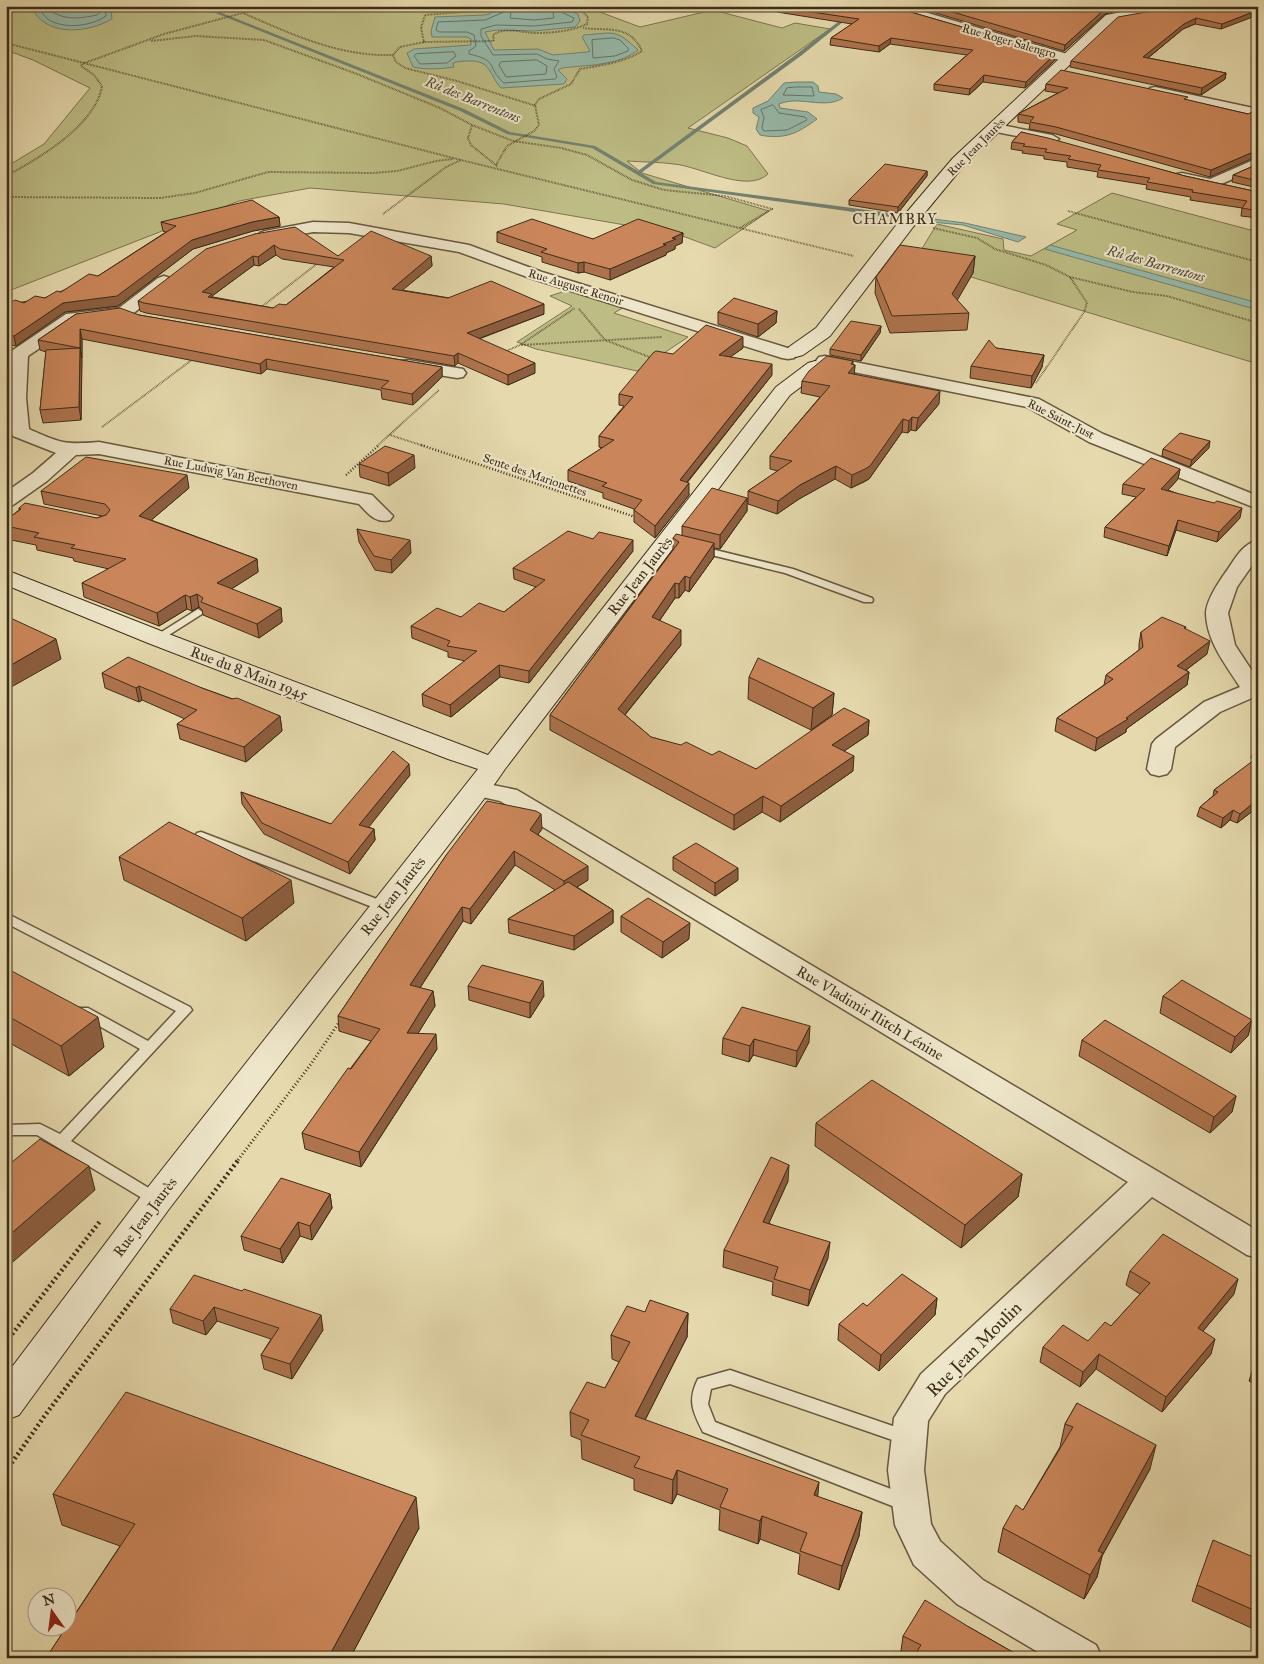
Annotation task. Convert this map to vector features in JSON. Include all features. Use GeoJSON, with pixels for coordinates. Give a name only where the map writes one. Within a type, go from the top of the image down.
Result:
{"type":"FeatureCollection","features":[{"type":"Feature","properties":{"kind":"main road","name":"Rue Jean Jaurès"},"geometry":{"type":"LineString","coordinates":[[823,332],[907,223],[959,161],[1057,70],[1072,66],[1111,18],[1127,10],[1180,6]]}},
{"type":"Feature","properties":{"kind":"main road"},"geometry":{"type":"LineString","coordinates":[[783,391],[791,356],[823,332]]}},
{"type":"Feature","properties":{"kind":"main road"},"geometry":{"type":"LineString","coordinates":[[783,391],[819,360],[823,332]]}},
{"type":"Feature","properties":{"kind":"main road"},"geometry":{"type":"LineString","coordinates":[[791,356],[802,367],[819,360]]}},
{"type":"Feature","properties":{"kind":"main road","name":"Rue Jean Jaurès"},"geometry":{"type":"LineString","coordinates":[[6,1404],[143,1192],[385,907],[478,789],[494,765],[676,540],[783,391]]}},
{"type":"Feature","properties":{"kind":"main road","name":"Rue du 8 Main 1945"},"geometry":{"type":"LineString","coordinates":[[6,577],[157,638],[457,753],[494,765]]}},
{"type":"Feature","properties":{"kind":"street","name":"Rue Roger Salengro"},"geometry":{"type":"LineString","coordinates":[[890,6],[1072,66]]}},
{"type":"Feature","properties":{"kind":"street"},"geometry":{"type":"LineString","coordinates":[[1142,88],[1258,113]]}},
{"type":"Feature","properties":{"kind":"street"},"geometry":{"type":"LineString","coordinates":[[996,128],[1069,144]]}},
{"type":"Feature","properties":{"kind":"street"},"geometry":{"type":"LineString","coordinates":[[1212,184],[1258,162]]}},
{"type":"Feature","properties":{"kind":"street"},"geometry":{"type":"LineString","coordinates":[[1170,174],[1230,188]]}},
{"type":"Feature","properties":{"kind":"street","name":"Rue Auguste Renoir"},"geometry":{"type":"LineString","coordinates":[[253,238],[313,227],[361,230],[463,248],[536,276],[791,356]]}},
{"type":"Feature","properties":{"kind":"street"},"geometry":{"type":"LineString","coordinates":[[124,312],[177,272]]}},
{"type":"Feature","properties":{"kind":"street"},"geometry":{"type":"LineString","coordinates":[[12,398],[19,354],[72,318],[124,312],[141,319]]}},
{"type":"Feature","properties":{"kind":"street","name":"Rue Saint-Just"},"geometry":{"type":"LineString","coordinates":[[819,360],[1024,400],[1033,403],[1096,438],[1258,503]]}},
{"type":"Feature","properties":{"kind":"street"},"geometry":{"type":"LineString","coordinates":[[390,362],[457,373]]}},
{"type":"Feature","properties":{"kind":"street","name":"Rue Ludwig Van Beethoven"},"geometry":{"type":"LineString","coordinates":[[12,398],[20,432],[54,447],[72,450],[99,448],[365,499],[383,516]]}},
{"type":"Feature","properties":{"kind":"street"},"geometry":{"type":"LineString","coordinates":[[12,505],[40,477],[72,450]]}},
{"type":"Feature","properties":{"kind":"street"},"geometry":{"type":"LineString","coordinates":[[1159,769],[1164,744],[1212,707],[1255,692],[1224,645],[1217,613],[1226,587],[1246,557],[1258,546]]}},
{"type":"Feature","properties":{"kind":"street","name":"Rue Vladimir Ilitch Lénine"},"geometry":{"type":"LineString","coordinates":[[478,789],[508,795],[1258,1246]]}},
{"type":"Feature","properties":{"kind":"street","name":"Rue Jean Moulin"},"geometry":{"type":"LineString","coordinates":[[1083,1658],[970,1592],[927,1553],[912,1525],[906,1470],[911,1418],[933,1384],[1149,1182]]}},
{"type":"Feature","properties":{"kind":"lane"},"geometry":{"type":"LineString","coordinates":[[676,540],[789,571],[868,600]]}},
{"type":"Feature","properties":{"kind":"lane"},"geometry":{"type":"LineString","coordinates":[[157,638],[198,612]]}},
{"type":"Feature","properties":{"kind":"lane"},"geometry":{"type":"LineString","coordinates":[[201,836],[385,907]]}},
{"type":"Feature","properties":{"kind":"lane"},"geometry":{"type":"LineString","coordinates":[[6,917],[185,1010],[62,1142]]}},
{"type":"Feature","properties":{"kind":"lane"},"geometry":{"type":"LineString","coordinates":[[74,1006],[150,1048]]}},
{"type":"Feature","properties":{"kind":"lane"},"geometry":{"type":"LineString","coordinates":[[6,1139],[12,1130],[40,1129],[143,1192]]}},
{"type":"Feature","properties":{"kind":"lane"},"geometry":{"type":"LineString","coordinates":[[909,1438],[730,1377],[704,1384],[699,1404],[709,1427],[910,1504]]}},
{"type":"Feature","properties":{"kind":"path"},"geometry":{"type":"LineString","coordinates":[[150,41],[164,34],[269,6]]}},
{"type":"Feature","properties":{"kind":"path"},"geometry":{"type":"LineString","coordinates":[[424,42],[421,28],[425,15],[475,11],[494,6]]}},
{"type":"Feature","properties":{"kind":"path"},"geometry":{"type":"LineString","coordinates":[[566,6],[583,12],[588,17],[587,24],[582,28]]}},
{"type":"Feature","properties":{"kind":"path"},"geometry":{"type":"LineString","coordinates":[[242,12],[303,38],[371,56],[393,55],[400,47],[424,42],[494,41],[493,35],[503,31],[536,33],[582,28],[622,30],[634,39],[642,51],[631,58],[580,70],[575,74],[571,84],[539,99],[536,106],[539,125],[534,131],[512,141],[496,165]]}},
{"type":"Feature","properties":{"kind":"path"},"geometry":{"type":"LineString","coordinates":[[82,64],[109,53],[150,41],[196,36],[264,40],[357,74],[440,108],[472,125],[512,141],[561,148],[587,155],[632,180],[664,190],[725,196],[772,209],[740,228]]}},
{"type":"Feature","properties":{"kind":"path"},"geometry":{"type":"LineString","coordinates":[[6,43],[456,159],[878,261]]}},
{"type":"Feature","properties":{"kind":"path"},"geometry":{"type":"LineString","coordinates":[[393,55],[396,62],[405,68],[458,81],[536,106]]}},
{"type":"Feature","properties":{"kind":"path"},"geometry":{"type":"LineString","coordinates":[[6,176],[41,158],[74,132],[102,95],[102,86],[94,75],[80,66],[82,64]]}},
{"type":"Feature","properties":{"kind":"path"},"geometry":{"type":"LineString","coordinates":[[472,125],[468,138],[471,145],[502,169]]}},
{"type":"Feature","properties":{"kind":"path"},"geometry":{"type":"LineString","coordinates":[[6,197],[160,198],[195,192],[268,172],[373,174],[397,171],[436,160],[456,159]]}},
{"type":"Feature","properties":{"kind":"path"},"geometry":{"type":"LineString","coordinates":[[256,311],[446,167],[461,160]]}},
{"type":"Feature","properties":{"kind":"path"},"geometry":{"type":"LineString","coordinates":[[1068,211],[1258,262]]}},
{"type":"Feature","properties":{"kind":"path"},"geometry":{"type":"LineString","coordinates":[[907,223],[977,238],[995,249],[1046,265],[1070,277],[1133,292],[1167,296],[1258,323]]}},
{"type":"Feature","properties":{"kind":"path"},"geometry":{"type":"LineString","coordinates":[[1024,400],[1084,312],[1087,303],[1070,277]]}},
{"type":"Feature","properties":{"kind":"path"},"geometry":{"type":"LineString","coordinates":[[576,304],[581,313],[605,340],[635,353],[657,359]]}},
{"type":"Feature","properties":{"kind":"path"},"geometry":{"type":"LineString","coordinates":[[518,346],[670,337]]}},
{"type":"Feature","properties":{"kind":"path"},"geometry":{"type":"LineString","coordinates":[[72,450],[195,357]]}},
{"type":"Feature","properties":{"kind":"path","name":"Sente des Marionettes"},"geometry":{"type":"LineString","coordinates":[[389,435],[676,540]]}},
{"type":"Feature","properties":{"kind":"path"},"geometry":{"type":"LineString","coordinates":[[6,1472],[46,1414],[310,1064],[344,1015]]}},
{"type":"Feature","properties":{"kind":"path"},"geometry":{"type":"LineString","coordinates":[[6,1342],[143,1192]]}},
{"type":"Feature","properties":{"kind":"shaded area"},"geometry":{"type":"Polygon","coordinates":[[[6,6],[584,6],[640,27],[713,10],[782,28],[795,23],[830,29],[688,128],[728,138],[747,146],[768,174],[759,179],[748,181],[736,180],[674,164],[627,161],[642,173],[769,211],[715,248],[677,234],[504,204],[310,188],[239,201],[6,292],[6,167],[44,144],[90,88],[33,60],[6,50],[6,6]]]}},
{"type":"Feature","properties":{"kind":"shaded area"},"geometry":{"type":"Polygon","coordinates":[[[1112,193],[1258,232],[1258,364],[915,260],[937,224],[1003,239],[1004,250],[1031,256],[1077,230],[1057,224],[1112,193]]]}},
{"type":"Feature","properties":{"kind":"shaded area"},"geometry":{"type":"Polygon","coordinates":[[[571,289],[626,306],[614,313],[688,337],[637,371],[536,349],[517,342],[572,306],[550,296],[571,289]]]}},
{"type":"Feature","properties":{"kind":"water"},"geometry":{"type":"Polygon","coordinates":[[[14,6],[106,6],[111,8],[112,19],[89,28],[63,29],[42,21],[28,8],[14,6]]]}},
{"type":"Feature","properties":{"kind":"water"},"geometry":{"type":"Polygon","coordinates":[[[554,7],[573,12],[578,14],[580,21],[575,27],[534,31],[496,30],[485,32],[494,50],[538,49],[553,55],[587,52],[590,51],[582,37],[584,35],[608,33],[619,35],[638,50],[611,62],[562,68],[558,70],[567,79],[564,84],[501,88],[489,69],[482,63],[461,61],[453,63],[454,67],[418,68],[413,67],[407,53],[414,49],[471,45],[471,39],[467,37],[432,37],[431,31],[435,17],[484,15],[503,8],[554,7]]]}},
{"type":"Feature","properties":{"kind":"water"},"geometry":{"type":"Polygon","coordinates":[[[813,82],[818,86],[819,92],[836,94],[843,98],[828,103],[795,101],[779,104],[780,108],[808,112],[817,119],[797,132],[784,136],[760,135],[756,129],[759,117],[753,113],[753,108],[768,101],[784,83],[813,82]]]}},
{"type":"Feature","properties":{"kind":"water"},"geometry":{"type":"Polygon","coordinates":[[[933,219],[965,223],[1026,237],[1018,242],[963,225],[931,222],[933,219]]]}},
{"type":"Feature","properties":{"kind":"water"},"geometry":{"type":"Polygon","coordinates":[[[1050,245],[1258,303],[1258,310],[1045,249],[1050,245]]]}},
{"type":"Feature","properties":{"kind":"building"},"geometry":{"type":"Polygon","coordinates":[[[779,6],[890,6],[1055,54],[1026,82],[984,75],[970,89],[934,84],[973,50],[891,38],[879,46],[831,38],[859,19],[779,6]]]}},
{"type":"Feature","properties":{"kind":"building"},"geometry":{"type":"Polygon","coordinates":[[[932,6],[1113,6],[1106,8],[1065,45],[932,6]]]}},
{"type":"Feature","properties":{"kind":"building"},"geometry":{"type":"Polygon","coordinates":[[[1180,6],[1258,6],[1258,10],[1222,24],[1196,18],[1184,24],[1143,57],[1226,73],[1202,88],[1071,61],[1118,17],[1180,6]]]}},
{"type":"Feature","properties":{"kind":"building"},"geometry":{"type":"Polygon","coordinates":[[[1061,70],[1188,97],[1184,99],[1248,114],[1258,111],[1258,150],[1211,170],[1056,127],[1030,122],[1034,117],[1018,114],[1068,88],[1046,84],[1061,70]]]}},
{"type":"Feature","properties":{"kind":"building"},"geometry":{"type":"Polygon","coordinates":[[[1021,132],[1185,176],[1258,192],[1258,211],[1242,208],[1247,201],[1147,182],[1150,178],[1098,170],[1101,165],[1068,159],[1071,156],[1045,152],[1047,149],[1023,146],[1025,144],[1012,142],[1021,132]]]}},
{"type":"Feature","properties":{"kind":"building"},"geometry":{"type":"Polygon","coordinates":[[[885,164],[927,171],[898,207],[849,200],[885,164]]]}},
{"type":"Feature","properties":{"kind":"building"},"geometry":{"type":"Polygon","coordinates":[[[1258,164],[1258,181],[1233,175],[1258,164]]]}},
{"type":"Feature","properties":{"kind":"building"},"geometry":{"type":"Polygon","coordinates":[[[252,200],[279,217],[252,222],[192,240],[117,296],[63,303],[14,336],[6,335],[6,305],[15,300],[24,303],[35,296],[45,298],[57,291],[61,292],[89,274],[98,276],[176,226],[161,222],[252,200]]]}},
{"type":"Feature","properties":{"kind":"building"},"geometry":{"type":"Polygon","coordinates":[[[532,219],[593,239],[638,219],[683,233],[672,238],[676,239],[663,244],[666,245],[610,269],[584,262],[578,263],[541,252],[547,249],[497,232],[532,219]]]}},
{"type":"Feature","properties":{"kind":"building"},"geometry":{"type":"Polygon","coordinates":[[[295,227],[338,256],[371,231],[431,256],[392,289],[448,298],[491,281],[544,304],[467,333],[535,363],[508,375],[458,353],[454,356],[138,301],[206,249],[255,234],[295,227]],[[274,245],[258,257],[253,256],[202,292],[212,294],[208,297],[273,308],[279,304],[286,305],[344,260],[280,249],[274,245]]]}},
{"type":"Feature","properties":{"kind":"building"},"geometry":{"type":"Polygon","coordinates":[[[900,245],[975,256],[952,294],[969,313],[892,316],[876,277],[900,245]]]}},
{"type":"Feature","properties":{"kind":"building"},"geometry":{"type":"Polygon","coordinates":[[[734,298],[777,311],[758,324],[718,312],[734,298]]]}},
{"type":"Feature","properties":{"kind":"building"},"geometry":{"type":"Polygon","coordinates":[[[120,308],[139,315],[442,367],[412,394],[381,388],[389,381],[266,359],[260,364],[80,329],[80,348],[38,340],[76,314],[120,308]]]}},
{"type":"Feature","properties":{"kind":"building"},"geometry":{"type":"Polygon","coordinates":[[[851,321],[881,326],[861,355],[830,349],[851,321]]]}},
{"type":"Feature","properties":{"kind":"building"},"geometry":{"type":"Polygon","coordinates":[[[706,325],[743,337],[719,355],[772,364],[680,480],[689,483],[655,526],[634,510],[642,500],[602,486],[607,483],[568,470],[614,440],[599,436],[633,397],[619,394],[653,353],[656,351],[673,354],[706,325]]]}},
{"type":"Feature","properties":{"kind":"building"},"geometry":{"type":"Polygon","coordinates":[[[989,340],[996,348],[1044,355],[1032,376],[971,366],[989,340]]]}},
{"type":"Feature","properties":{"kind":"building"},"geometry":{"type":"Polygon","coordinates":[[[80,348],[79,407],[40,410],[46,350],[80,348]]]}},
{"type":"Feature","properties":{"kind":"building"},"geometry":{"type":"Polygon","coordinates":[[[827,356],[853,361],[851,364],[855,365],[848,373],[940,391],[918,418],[912,417],[909,421],[903,419],[870,466],[865,469],[852,475],[836,466],[800,485],[778,501],[748,491],[792,461],[770,456],[830,386],[802,381],[809,371],[827,356]]]}},
{"type":"Feature","properties":{"kind":"building"},"geometry":{"type":"Polygon","coordinates":[[[1180,433],[1210,441],[1192,460],[1163,449],[1180,433]]]}},
{"type":"Feature","properties":{"kind":"building"},"geometry":{"type":"Polygon","coordinates":[[[385,446],[414,455],[388,473],[359,464],[385,446]]]}},
{"type":"Feature","properties":{"kind":"building"},"geometry":{"type":"Polygon","coordinates":[[[86,457],[187,475],[139,516],[257,559],[217,583],[281,608],[257,624],[201,602],[203,598],[197,594],[190,597],[185,595],[157,613],[82,583],[126,559],[71,548],[75,545],[34,537],[39,533],[6,526],[6,520],[21,509],[19,508],[25,503],[97,518],[106,515],[110,510],[105,504],[41,491],[86,457]]]}},
{"type":"Feature","properties":{"kind":"building"},"geometry":{"type":"Polygon","coordinates":[[[1151,458],[1180,469],[1161,489],[1214,503],[1217,501],[1242,508],[1219,532],[1178,520],[1169,546],[1105,527],[1145,489],[1123,484],[1151,458]]]}},
{"type":"Feature","properties":{"kind":"building"},"geometry":{"type":"Polygon","coordinates":[[[712,488],[747,498],[720,535],[682,526],[712,488]]]}},
{"type":"Feature","properties":{"kind":"building"},"geometry":{"type":"Polygon","coordinates":[[[357,529],[410,540],[391,560],[374,556],[357,529]]]}},
{"type":"Feature","properties":{"kind":"building"},"geometry":{"type":"Polygon","coordinates":[[[568,531],[593,539],[599,532],[633,540],[529,671],[499,665],[450,705],[422,694],[477,651],[447,646],[450,641],[411,626],[437,608],[461,617],[479,603],[504,612],[545,580],[513,568],[568,531]]]}},
{"type":"Feature","properties":{"kind":"building"},"geometry":{"type":"Polygon","coordinates":[[[676,534],[714,543],[690,578],[685,576],[679,584],[675,583],[652,617],[681,630],[618,709],[651,737],[681,745],[686,742],[712,755],[719,751],[756,769],[844,708],[869,720],[832,745],[854,756],[781,806],[763,796],[734,815],[550,715],[679,542],[673,538],[676,534]]]}},
{"type":"Feature","properties":{"kind":"building"},"geometry":{"type":"Polygon","coordinates":[[[6,616],[56,639],[6,668],[6,616]]]}},
{"type":"Feature","properties":{"kind":"building"},"geometry":{"type":"Polygon","coordinates":[[[1162,617],[1186,627],[1184,628],[1210,641],[1177,666],[1189,672],[1126,718],[1128,719],[1097,738],[1057,718],[1113,679],[1106,675],[1143,647],[1141,632],[1162,617]]]}},
{"type":"Feature","properties":{"kind":"building"},"geometry":{"type":"Polygon","coordinates":[[[128,657],[202,688],[232,699],[237,698],[280,716],[244,747],[177,724],[197,710],[139,686],[136,688],[102,673],[128,657]]]}},
{"type":"Feature","properties":{"kind":"building"},"geometry":{"type":"Polygon","coordinates":[[[758,658],[834,693],[813,708],[749,677],[758,658]]]}},
{"type":"Feature","properties":{"kind":"building"},"geometry":{"type":"Polygon","coordinates":[[[393,751],[409,764],[359,825],[374,829],[348,862],[262,823],[241,792],[331,824],[393,751]]]}},
{"type":"Feature","properties":{"kind":"building"},"geometry":{"type":"Polygon","coordinates":[[[1258,757],[1258,799],[1240,814],[1233,810],[1223,818],[1200,807],[1218,792],[1214,790],[1258,757]]]}},
{"type":"Feature","properties":{"kind":"building"},"geometry":{"type":"Polygon","coordinates":[[[487,801],[536,811],[541,814],[530,830],[588,866],[564,881],[514,851],[470,909],[462,907],[410,985],[433,991],[407,1033],[436,1034],[359,1152],[302,1133],[348,1068],[351,1069],[380,1029],[338,1016],[447,854],[487,801]]]}},
{"type":"Feature","properties":{"kind":"building"},"geometry":{"type":"Polygon","coordinates":[[[169,822],[291,880],[242,918],[119,857],[169,822]]]}},
{"type":"Feature","properties":{"kind":"building"},"geometry":{"type":"Polygon","coordinates":[[[696,843],[738,868],[715,883],[673,857],[696,843]]]}},
{"type":"Feature","properties":{"kind":"building"},"geometry":{"type":"Polygon","coordinates":[[[568,882],[613,910],[574,936],[508,919],[568,882]]]}},
{"type":"Feature","properties":{"kind":"building"},"geometry":{"type":"Polygon","coordinates":[[[648,898],[690,923],[663,942],[621,916],[648,898]]]}},
{"type":"Feature","properties":{"kind":"building"},"geometry":{"type":"Polygon","coordinates":[[[482,965],[543,981],[530,1003],[468,986],[482,965]]]}},
{"type":"Feature","properties":{"kind":"building"},"geometry":{"type":"Polygon","coordinates":[[[6,968],[98,1017],[61,1046],[6,1015],[6,968]]]}},
{"type":"Feature","properties":{"kind":"building"},"geometry":{"type":"Polygon","coordinates":[[[1182,980],[1252,1020],[1235,1037],[1163,996],[1182,980]]]}},
{"type":"Feature","properties":{"kind":"building"},"geometry":{"type":"Polygon","coordinates":[[[742,1007],[810,1026],[797,1051],[754,1039],[750,1046],[723,1038],[742,1007]]]}},
{"type":"Feature","properties":{"kind":"building"},"geometry":{"type":"Polygon","coordinates":[[[1105,1020],[1236,1096],[1214,1117],[1082,1040],[1105,1020]]]}},
{"type":"Feature","properties":{"kind":"building"},"geometry":{"type":"Polygon","coordinates":[[[872,1080],[1022,1174],[965,1225],[816,1123],[872,1080]]]}},
{"type":"Feature","properties":{"kind":"building"},"geometry":{"type":"Polygon","coordinates":[[[40,1139],[89,1166],[6,1238],[6,1167],[40,1139]]]}},
{"type":"Feature","properties":{"kind":"building"},"geometry":{"type":"Polygon","coordinates":[[[771,1157],[789,1165],[763,1222],[830,1242],[810,1290],[774,1279],[778,1267],[724,1250],[771,1157]]]}},
{"type":"Feature","properties":{"kind":"building"},"geometry":{"type":"Polygon","coordinates":[[[281,1178],[330,1194],[310,1226],[298,1222],[280,1249],[241,1236],[281,1178]]]}},
{"type":"Feature","properties":{"kind":"building"},"geometry":{"type":"Polygon","coordinates":[[[1163,1234],[1238,1279],[1198,1328],[1215,1339],[1166,1397],[1099,1354],[1083,1372],[1043,1347],[1063,1325],[1088,1341],[1105,1322],[1111,1326],[1150,1283],[1130,1271],[1163,1234]]]}},
{"type":"Feature","properties":{"kind":"building"},"geometry":{"type":"Polygon","coordinates":[[[902,1274],[937,1298],[881,1355],[839,1324],[863,1303],[867,1306],[902,1274]]]}},
{"type":"Feature","properties":{"kind":"building"},"geometry":{"type":"Polygon","coordinates":[[[194,1275],[242,1291],[244,1289],[321,1315],[290,1364],[261,1355],[279,1328],[214,1307],[203,1321],[170,1309],[194,1275]]]}},
{"type":"Feature","properties":{"kind":"building"},"geometry":{"type":"Polygon","coordinates":[[[650,1300],[688,1313],[635,1416],[819,1482],[814,1495],[862,1512],[842,1566],[800,1551],[807,1533],[762,1516],[760,1521],[720,1507],[728,1489],[677,1470],[673,1480],[634,1467],[640,1457],[581,1435],[589,1420],[570,1412],[587,1382],[605,1388],[630,1342],[611,1335],[627,1306],[645,1312],[650,1300]]]}},
{"type":"Feature","properties":{"kind":"building"},"geometry":{"type":"Polygon","coordinates":[[[126,1392],[416,1497],[328,1658],[46,1658],[60,1636],[78,1636],[78,1610],[135,1524],[53,1494],[126,1392]]]}},
{"type":"Feature","properties":{"kind":"building"},"geometry":{"type":"Polygon","coordinates":[[[1077,1403],[1156,1445],[1098,1551],[1103,1553],[1090,1575],[1003,1528],[1016,1505],[1023,1510],[1073,1427],[1065,1424],[1077,1403]]]}},
{"type":"Feature","properties":{"kind":"building"},"geometry":{"type":"Polygon","coordinates":[[[1213,1540],[1258,1559],[1258,1612],[1197,1585],[1213,1540]]]}},
{"type":"Feature","properties":{"kind":"building"},"geometry":{"type":"Polygon","coordinates":[[[925,1600],[1023,1658],[913,1658],[921,1645],[903,1636],[925,1600]]]}},
{"type":"Feature","properties":{"kind":"waterway","name":"Rû des Barrentons"},"geometry":{"type":"LineString","coordinates":[[200,6],[462,110],[509,133],[593,147],[655,183],[890,215]]}},
{"type":"Feature","properties":{"kind":"waterway"},"geometry":{"type":"LineString","coordinates":[[638,173],[800,54],[848,16],[867,6]]}},
{"type":"Feature","properties":{"kind":"district","name":"CHAMBRY"},"geometry":{"type":"Point","coordinates":[895,219]}}]}
